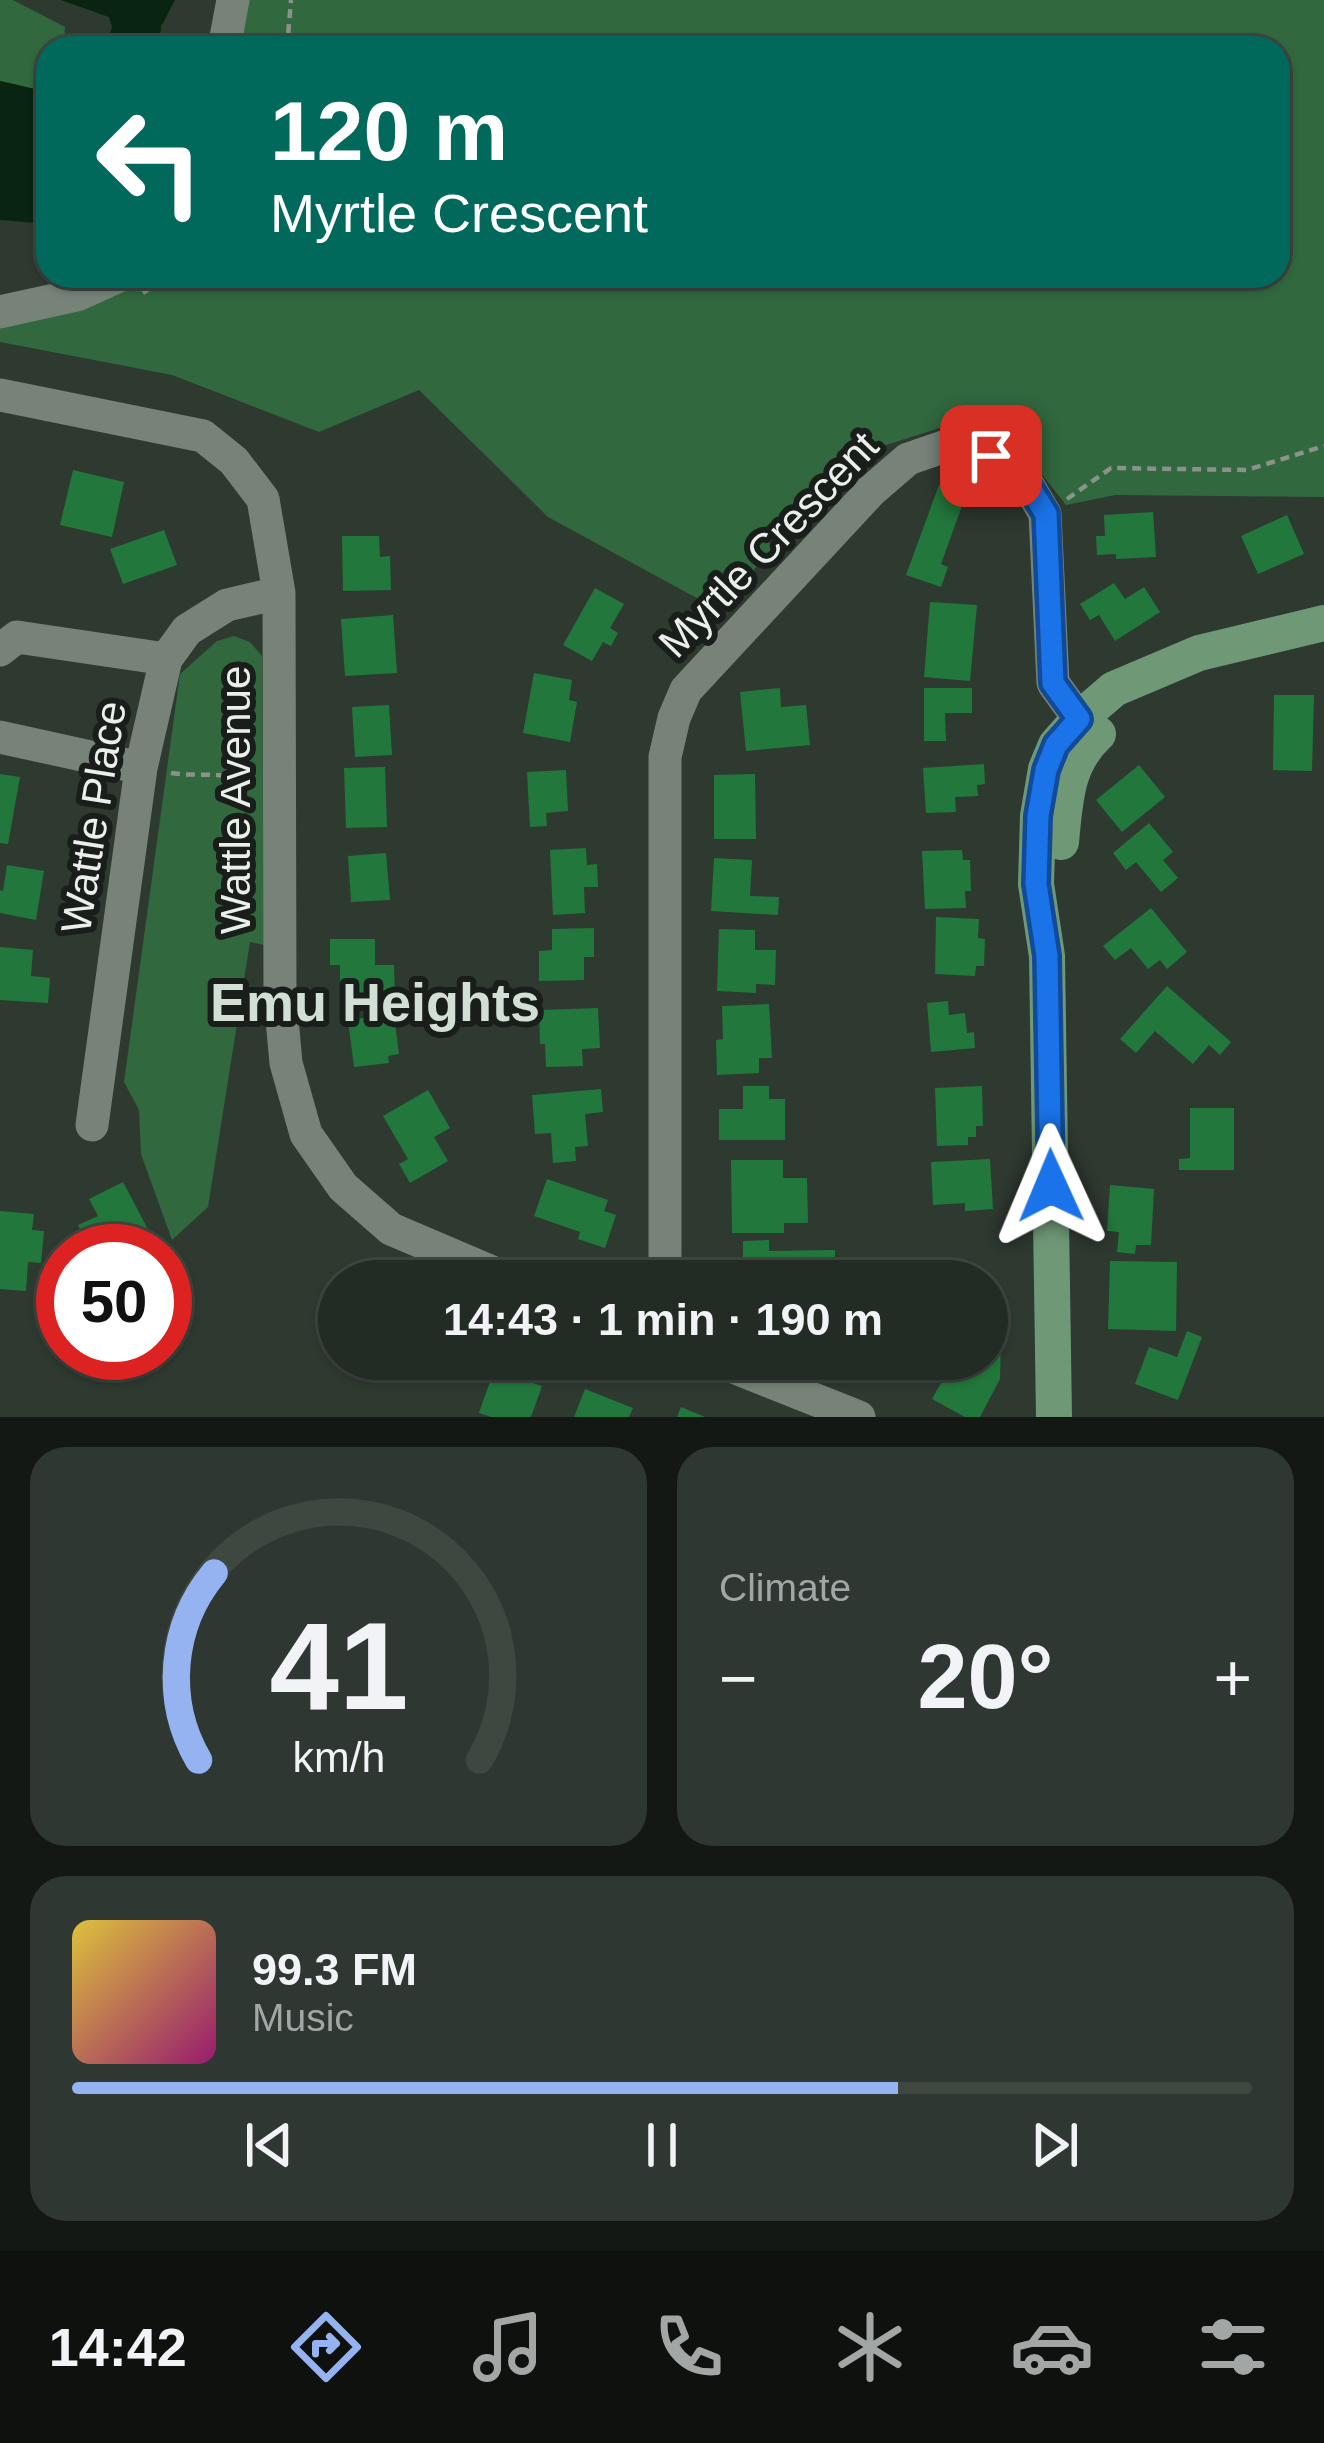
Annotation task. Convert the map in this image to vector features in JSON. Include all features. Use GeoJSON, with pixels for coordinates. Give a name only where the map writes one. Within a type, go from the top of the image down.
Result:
{"type":"FeatureCollection","features":[{"type":"Feature","properties":{"kind":"main road"},"geometry":{"type":"LineString","coordinates":[[1047,956],[1036,884],[1038,816],[1056,745],[1114,689],[1199,653],[1324,623]]}},
{"type":"Feature","properties":{"kind":"main road"},"geometry":{"type":"LineString","coordinates":[[1054,1417],[1047,956],[1072,771],[1083,748],[1136,704],[1274,636]]}},
{"type":"Feature","properties":{"kind":"street"},"geometry":{"type":"LineString","coordinates":[[226,36],[233,0]]}},
{"type":"Feature","properties":{"kind":"street"},"geometry":{"type":"LineString","coordinates":[[0,312],[91,288]]}},
{"type":"Feature","properties":{"kind":"street","name":"Wattle Avenue"},"geometry":{"type":"LineString","coordinates":[[0,394],[203,436],[234,461],[263,499],[279,593],[280,997],[286,1063],[306,1134],[343,1187],[391,1229],[464,1260]]}},
{"type":"Feature","properties":{"kind":"street","name":"Myrtle Crescent"},"geometry":{"type":"LineString","coordinates":[[665,1260],[665,757],[686,690],[871,491],[908,459],[946,446],[991,456],[1024,478],[1046,514]]}},
{"type":"Feature","properties":{"kind":"street"},"geometry":{"type":"LineString","coordinates":[[1046,514],[1053,683],[1079,719]]}},
{"type":"Feature","properties":{"kind":"street","name":"Wattle Place"},"geometry":{"type":"LineString","coordinates":[[92,1125],[141,767],[166,658],[187,630],[226,605],[279,593]]}},
{"type":"Feature","properties":{"kind":"street"},"geometry":{"type":"LineString","coordinates":[[0,650],[17,637],[166,658]]}},
{"type":"Feature","properties":{"kind":"street"},"geometry":{"type":"LineString","coordinates":[[0,737],[141,767]]}},
{"type":"Feature","properties":{"kind":"street"},"geometry":{"type":"LineString","coordinates":[[766,1380],[859,1417]]}},
{"type":"Feature","properties":{"kind":"path"},"geometry":{"type":"LineString","coordinates":[[288,36],[290,0]]}},
{"type":"Feature","properties":{"kind":"path"},"geometry":{"type":"LineString","coordinates":[[1046,514],[1111,468],[1247,470],[1324,446]]}},
{"type":"Feature","properties":{"kind":"path"},"geometry":{"type":"LineString","coordinates":[[180,775],[224,775]]}},
{"type":"Feature","properties":{"kind":"green space"},"geometry":{"type":"Polygon","coordinates":[[[0,0],[13,0],[65,27],[65,36],[36,36],[36,89],[0,81],[0,0]]]}},
{"type":"Feature","properties":{"kind":"green space"},"geometry":{"type":"Polygon","coordinates":[[[233,0],[1324,0],[1324,497],[1115,495],[1066,505],[1029,458],[946,426],[883,446],[713,607],[548,517],[419,390],[319,432],[172,375],[0,342],[0,312],[79,288],[1290,288],[1290,36],[226,36],[233,0]]]}},
{"type":"Feature","properties":{"kind":"green space"},"geometry":{"type":"Polygon","coordinates":[[[234,636],[250,642],[262,656],[264,945],[250,942],[208,1207],[189,1224],[166,1224],[141,1154],[139,1110],[124,1082],[180,674],[217,641],[234,636]]]}},
{"type":"Feature","properties":{"kind":"shaded area"},"geometry":{"type":"Polygon","coordinates":[[[61,0],[175,0],[162,25],[137,27],[61,0]]]}},
{"type":"Feature","properties":{"kind":"shaded area"},"geometry":{"type":"Polygon","coordinates":[[[0,81],[36,89],[36,223],[0,220],[0,81]]]}},
{"type":"Feature","properties":{"kind":"building"},"geometry":{"type":"Polygon","coordinates":[[[73,470],[124,482],[112,537],[60,525],[73,470]]]}},
{"type":"Feature","properties":{"kind":"building"},"geometry":{"type":"Polygon","coordinates":[[[939,485],[966,495],[941,564],[948,567],[941,587],[906,575],[939,485]]]}},
{"type":"Feature","properties":{"kind":"building"},"geometry":{"type":"Polygon","coordinates":[[[1153,512],[1156,557],[1097,555],[1096,536],[1105,536],[1104,515],[1153,512]]]}},
{"type":"Feature","properties":{"kind":"building"},"geometry":{"type":"Polygon","coordinates":[[[1287,515],[1304,554],[1258,574],[1241,536],[1287,515]]]}},
{"type":"Feature","properties":{"kind":"building"},"geometry":{"type":"Polygon","coordinates":[[[164,530],[177,565],[123,584],[110,549],[164,530]]]}},
{"type":"Feature","properties":{"kind":"building"},"geometry":{"type":"Polygon","coordinates":[[[342,536],[379,536],[380,557],[390,556],[391,590],[343,591],[342,536]]]}},
{"type":"Feature","properties":{"kind":"building"},"geometry":{"type":"Polygon","coordinates":[[[1114,583],[1125,599],[1144,587],[1160,612],[1115,641],[1099,615],[1090,620],[1080,604],[1114,583]]]}},
{"type":"Feature","properties":{"kind":"building"},"geometry":{"type":"Polygon","coordinates":[[[595,588],[624,604],[610,628],[618,633],[611,646],[603,642],[592,661],[563,645],[595,588]]]}},
{"type":"Feature","properties":{"kind":"building"},"geometry":{"type":"Polygon","coordinates":[[[930,602],[977,605],[970,681],[924,677],[930,602]]]}},
{"type":"Feature","properties":{"kind":"building"},"geometry":{"type":"Polygon","coordinates":[[[393,615],[397,673],[345,676],[341,619],[393,615]]]}},
{"type":"Feature","properties":{"kind":"building"},"geometry":{"type":"Polygon","coordinates":[[[534,673],[572,680],[569,700],[577,702],[570,742],[523,733],[534,673]]]}},
{"type":"Feature","properties":{"kind":"building"},"geometry":{"type":"Polygon","coordinates":[[[780,688],[781,707],[806,705],[810,745],[746,751],[740,692],[780,688]]]}},
{"type":"Feature","properties":{"kind":"building"},"geometry":{"type":"Polygon","coordinates":[[[924,688],[972,688],[972,713],[945,713],[946,741],[924,741],[924,688]]]}},
{"type":"Feature","properties":{"kind":"building"},"geometry":{"type":"Polygon","coordinates":[[[1274,695],[1314,695],[1312,771],[1273,770],[1274,695]]]}},
{"type":"Feature","properties":{"kind":"building"},"geometry":{"type":"Polygon","coordinates":[[[389,705],[392,755],[355,757],[352,707],[389,705]]]}},
{"type":"Feature","properties":{"kind":"building"},"geometry":{"type":"Polygon","coordinates":[[[984,764],[985,784],[977,785],[978,796],[955,797],[956,812],[926,813],[923,768],[984,764]]]}},
{"type":"Feature","properties":{"kind":"building"},"geometry":{"type":"Polygon","coordinates":[[[1139,765],[1165,797],[1122,832],[1096,800],[1139,765]]]}},
{"type":"Feature","properties":{"kind":"building"},"geometry":{"type":"Polygon","coordinates":[[[385,767],[387,827],[346,828],[344,768],[385,767]]]}},
{"type":"Feature","properties":{"kind":"building"},"geometry":{"type":"Polygon","coordinates":[[[566,770],[568,811],[546,813],[547,826],[530,827],[527,772],[566,770]]]}},
{"type":"Feature","properties":{"kind":"building"},"geometry":{"type":"Polygon","coordinates":[[[0,774],[20,777],[8,844],[0,843],[0,774]]]}},
{"type":"Feature","properties":{"kind":"building"},"geometry":{"type":"Polygon","coordinates":[[[755,774],[756,839],[714,839],[714,775],[755,774]]]}},
{"type":"Feature","properties":{"kind":"building"},"geometry":{"type":"Polygon","coordinates":[[[1149,823],[1173,852],[1163,860],[1178,878],[1161,892],[1136,862],[1126,870],[1113,853],[1149,823]]]}},
{"type":"Feature","properties":{"kind":"building"},"geometry":{"type":"Polygon","coordinates":[[[586,848],[587,865],[597,864],[598,887],[584,887],[585,913],[553,915],[550,850],[586,848]]]}},
{"type":"Feature","properties":{"kind":"building"},"geometry":{"type":"Polygon","coordinates":[[[962,850],[963,860],[970,860],[966,908],[925,909],[922,851],[962,850]]]}},
{"type":"Feature","properties":{"kind":"building"},"geometry":{"type":"Polygon","coordinates":[[[386,853],[390,900],[351,902],[348,856],[386,853]]]}},
{"type":"Feature","properties":{"kind":"building"},"geometry":{"type":"Polygon","coordinates":[[[714,858],[752,860],[750,896],[779,897],[778,915],[711,911],[714,858]]]}},
{"type":"Feature","properties":{"kind":"building"},"geometry":{"type":"Polygon","coordinates":[[[7,865],[44,871],[36,920],[0,913],[7,865]]]}},
{"type":"Feature","properties":{"kind":"building"},"geometry":{"type":"Polygon","coordinates":[[[1151,908],[1187,952],[1167,969],[1160,960],[1148,969],[1131,948],[1115,960],[1103,946],[1151,908]]]}},
{"type":"Feature","properties":{"kind":"building"},"geometry":{"type":"Polygon","coordinates":[[[936,917],[979,919],[978,938],[985,939],[984,966],[976,966],[975,976],[935,974],[936,917]]]}},
{"type":"Feature","properties":{"kind":"building"},"geometry":{"type":"Polygon","coordinates":[[[594,928],[594,957],[584,957],[584,980],[539,981],[539,951],[552,950],[552,929],[594,928]]]}},
{"type":"Feature","properties":{"kind":"building"},"geometry":{"type":"Polygon","coordinates":[[[719,929],[755,930],[755,950],[776,950],[775,985],[756,984],[756,993],[717,991],[719,929]]]}},
{"type":"Feature","properties":{"kind":"building"},"geometry":{"type":"Polygon","coordinates":[[[330,939],[375,939],[375,965],[394,965],[395,999],[340,999],[340,965],[330,965],[330,939]]]}},
{"type":"Feature","properties":{"kind":"building"},"geometry":{"type":"Polygon","coordinates":[[[0,947],[33,950],[31,976],[50,978],[48,1003],[0,1000],[0,947]]]}},
{"type":"Feature","properties":{"kind":"building"},"geometry":{"type":"Polygon","coordinates":[[[1167,986],[1231,1042],[1220,1055],[1209,1045],[1193,1064],[1155,1031],[1136,1053],[1120,1039],[1167,986]]]}},
{"type":"Feature","properties":{"kind":"building"},"geometry":{"type":"Polygon","coordinates":[[[948,1001],[949,1015],[965,1013],[975,1048],[931,1052],[927,1003],[948,1001]]]}},
{"type":"Feature","properties":{"kind":"building"},"geometry":{"type":"Polygon","coordinates":[[[769,1004],[772,1058],[759,1058],[759,1073],[717,1075],[722,1006],[769,1004]]]}},
{"type":"Feature","properties":{"kind":"building"},"geometry":{"type":"Polygon","coordinates":[[[598,1008],[600,1048],[582,1049],[583,1066],[546,1067],[539,1010],[598,1008]]]}},
{"type":"Feature","properties":{"kind":"building"},"geometry":{"type":"Polygon","coordinates":[[[394,1014],[399,1054],[388,1056],[389,1063],[354,1067],[348,1020],[394,1014]]]}},
{"type":"Feature","properties":{"kind":"building"},"geometry":{"type":"Polygon","coordinates":[[[743,1086],[769,1086],[769,1099],[785,1099],[785,1140],[719,1140],[719,1109],[743,1109],[743,1086]]]}},
{"type":"Feature","properties":{"kind":"building"},"geometry":{"type":"Polygon","coordinates":[[[982,1086],[983,1126],[976,1126],[976,1137],[968,1137],[968,1145],[937,1146],[935,1088],[982,1086]]]}},
{"type":"Feature","properties":{"kind":"building"},"geometry":{"type":"Polygon","coordinates":[[[601,1089],[603,1112],[585,1114],[588,1146],[575,1147],[576,1161],[553,1163],[551,1133],[535,1134],[532,1095],[601,1089]]]}},
{"type":"Feature","properties":{"kind":"building"},"geometry":{"type":"Polygon","coordinates":[[[428,1090],[450,1128],[434,1137],[448,1161],[410,1183],[399,1164],[408,1159],[383,1116],[428,1090]]]}},
{"type":"Feature","properties":{"kind":"building"},"geometry":{"type":"Polygon","coordinates":[[[1190,1108],[1234,1108],[1234,1170],[1179,1170],[1179,1159],[1190,1158],[1190,1108]]]}},
{"type":"Feature","properties":{"kind":"building"},"geometry":{"type":"Polygon","coordinates":[[[990,1159],[993,1209],[965,1211],[965,1203],[933,1205],[931,1162],[990,1159]]]}},
{"type":"Feature","properties":{"kind":"building"},"geometry":{"type":"Polygon","coordinates":[[[731,1160],[783,1160],[783,1178],[807,1178],[808,1223],[784,1223],[784,1233],[732,1233],[731,1160]]]}},
{"type":"Feature","properties":{"kind":"building"},"geometry":{"type":"Polygon","coordinates":[[[547,1179],[608,1200],[604,1211],[616,1215],[605,1248],[578,1239],[580,1232],[534,1216],[547,1179]]]}},
{"type":"Feature","properties":{"kind":"building"},"geometry":{"type":"Polygon","coordinates":[[[123,1182],[145,1224],[80,1224],[98,1216],[89,1199],[123,1182]]]}},
{"type":"Feature","properties":{"kind":"building"},"geometry":{"type":"Polygon","coordinates":[[[1110,1185],[1154,1189],[1151,1245],[1136,1245],[1135,1254],[1117,1252],[1119,1232],[1107,1231],[1110,1185]]]}},
{"type":"Feature","properties":{"kind":"building"},"geometry":{"type":"Polygon","coordinates":[[[0,1211],[34,1214],[36,1263],[28,1262],[26,1291],[0,1289],[0,1211]]]}},
{"type":"Feature","properties":{"kind":"building"},"geometry":{"type":"Polygon","coordinates":[[[769,1240],[769,1251],[835,1250],[835,1260],[743,1260],[743,1241],[769,1240]]]}},
{"type":"Feature","properties":{"kind":"building"},"geometry":{"type":"Polygon","coordinates":[[[1110,1261],[1177,1262],[1176,1331],[1108,1329],[1110,1261]]]}},
{"type":"Feature","properties":{"kind":"building"},"geometry":{"type":"Polygon","coordinates":[[[1187,1331],[1202,1337],[1178,1400],[1135,1384],[1149,1347],[1177,1357],[1187,1331]]]}},
{"type":"Feature","properties":{"kind":"building"},"geometry":{"type":"Polygon","coordinates":[[[491,1380],[524,1380],[542,1386],[531,1417],[479,1413],[491,1380]]]}},
{"type":"Feature","properties":{"kind":"building"},"geometry":{"type":"Polygon","coordinates":[[[943,1380],[999,1380],[980,1417],[965,1417],[932,1399],[943,1380]]]}},
{"type":"Feature","properties":{"kind":"building"},"geometry":{"type":"Polygon","coordinates":[[[585,1389],[633,1408],[629,1417],[574,1417],[585,1389]]]}},
{"type":"Feature","properties":{"kind":"building"},"geometry":{"type":"Polygon","coordinates":[[[681,1407],[705,1417],[677,1417],[681,1407]]]}},
{"type":"Feature","properties":{"kind":"waterway"},"geometry":{"type":"LineString","coordinates":[[129,0],[137,27],[134,36]]}},
{"type":"Feature","properties":{"kind":"district","name":"Emu Heights"},"geometry":{"type":"Point","coordinates":[375,1002]}},
{"type":"Feature","properties":{"kind":"route"},"geometry":{"type":"LineString","coordinates":[[991,456],[1024,478],[1046,514],[1053,683],[1079,719],[1056,745],[1038,816],[1036,884],[1047,956],[1051,1186]]}}]}
